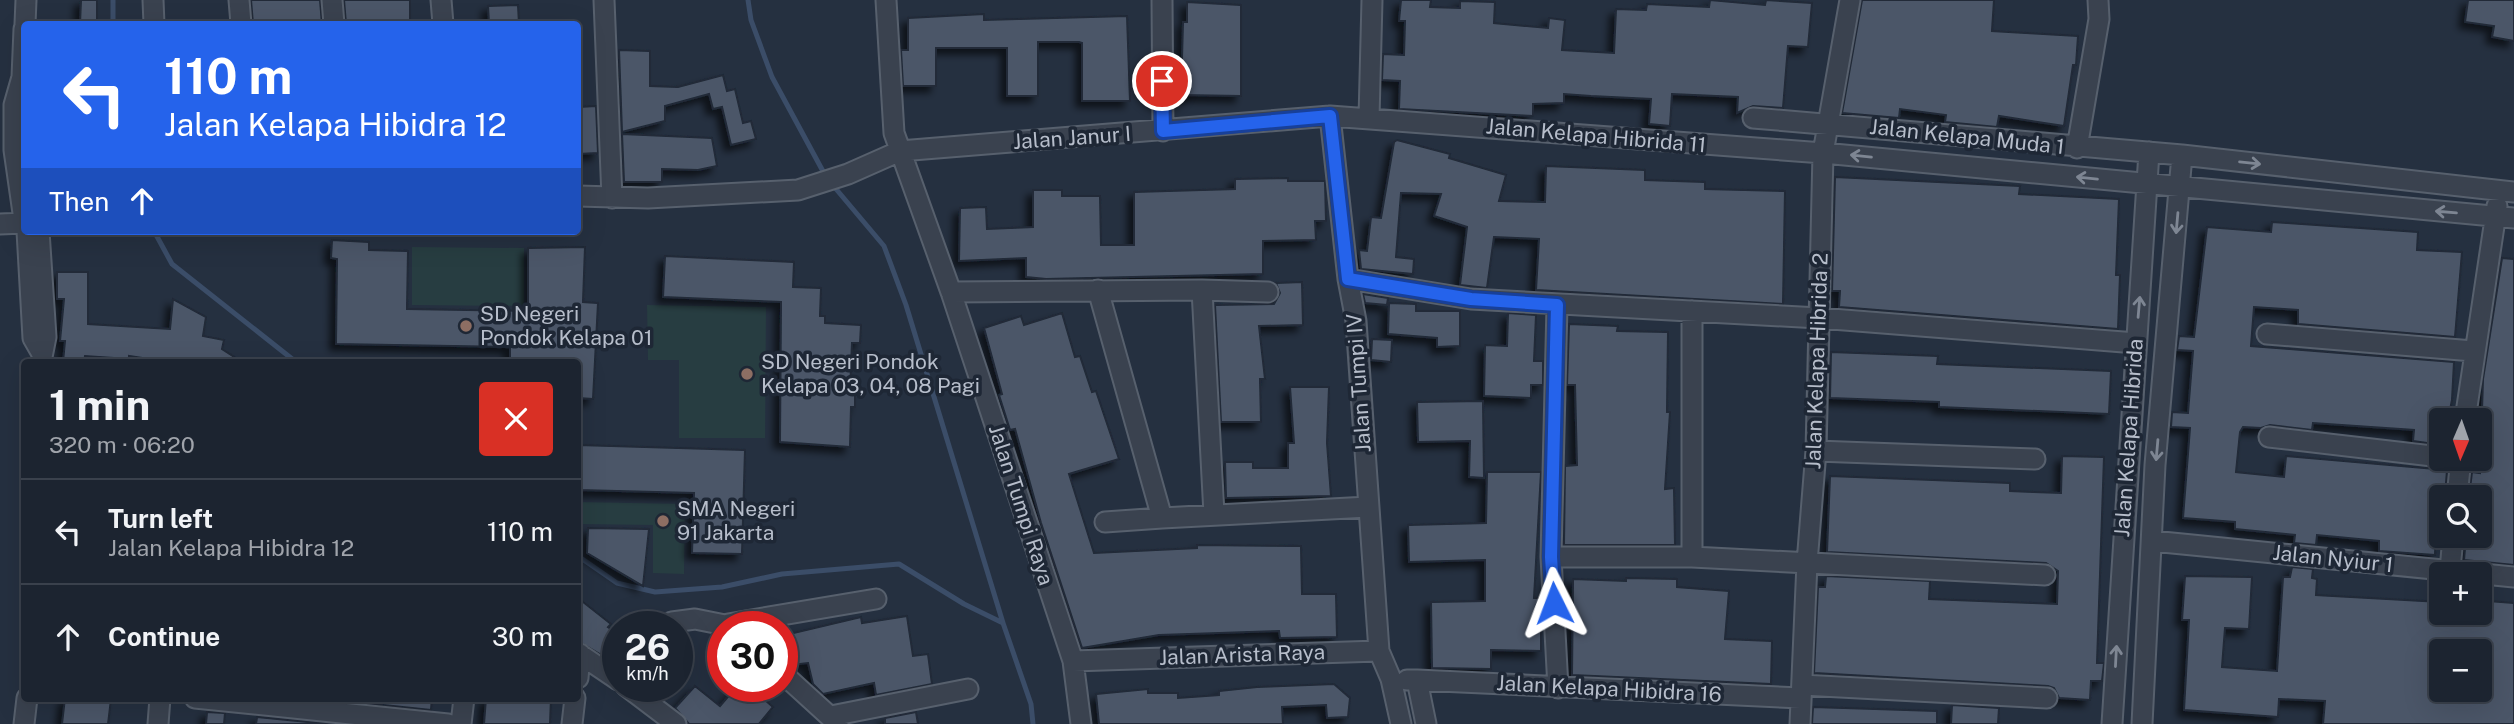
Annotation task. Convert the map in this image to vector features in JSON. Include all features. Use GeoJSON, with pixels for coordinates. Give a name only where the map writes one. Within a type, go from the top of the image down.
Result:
{"type":"FeatureCollection","features":[{"type":"Feature","properties":{"kind":"street"},"geometry":{"type":"LineString","coordinates":[[25,21],[26,0]]}},
{"type":"Feature","properties":{"kind":"street"},"geometry":{"type":"LineString","coordinates":[[153,0],[154,21]]}},
{"type":"Feature","properties":{"kind":"street"},"geometry":{"type":"LineString","coordinates":[[239,0],[241,21]]}},
{"type":"Feature","properties":{"kind":"street"},"geometry":{"type":"LineString","coordinates":[[332,0],[334,21]]}},
{"type":"Feature","properties":{"kind":"street"},"geometry":{"type":"LineString","coordinates":[[441,0],[443,21]]}},
{"type":"Feature","properties":{"kind":"street"},"geometry":{"type":"LineString","coordinates":[[604,0],[612,198]]}},
{"type":"Feature","properties":{"kind":"street","name":"Jalan Tumpi Raya"},"geometry":{"type":"LineString","coordinates":[[886,0],[894,133],[951,292],[1073,661],[1081,724]]}},
{"type":"Feature","properties":{"kind":"street"},"geometry":{"type":"LineString","coordinates":[[1161,0],[1163,131]]}},
{"type":"Feature","properties":{"kind":"street"},"geometry":{"type":"LineString","coordinates":[[1369,118],[1372,0]]}},
{"type":"Feature","properties":{"kind":"street","name":"Jalan Kelapa Hibrida 2"},"geometry":{"type":"LineString","coordinates":[[1800,724],[1807,563],[1816,451],[1823,153],[1826,122],[1850,0]]}},
{"type":"Feature","properties":{"kind":"street"},"geometry":{"type":"LineString","coordinates":[[2077,148],[2099,19],[2098,0]]}},
{"type":"Feature","properties":{"kind":"street"},"geometry":{"type":"LineString","coordinates":[[21,88],[14,105],[14,150],[21,200]]}},
{"type":"Feature","properties":{"kind":"street","name":"Jalan Janur I"},"geometry":{"type":"LineString","coordinates":[[900,150],[1330,116],[1369,118]]}},
{"type":"Feature","properties":{"kind":"street","name":"Jalan Tumpi IV"},"geometry":{"type":"LineString","coordinates":[[1330,116],[1348,279],[1356,321],[1379,651]]}},
{"type":"Feature","properties":{"kind":"street","name":"Jalan Kelapa Hibrida 11"},"geometry":{"type":"LineString","coordinates":[[1369,118],[1823,153]]}},
{"type":"Feature","properties":{"kind":"street","name":"Jalan Kelapa Muda 1"},"geometry":{"type":"LineString","coordinates":[[1753,118],[1826,122],[2077,148],[2182,155],[2507,191]]}},
{"type":"Feature","properties":{"kind":"street"},"geometry":{"type":"LineString","coordinates":[[581,196],[612,198],[798,190],[848,174],[900,150]]}},
{"type":"Feature","properties":{"kind":"street","name":"Jalan Kelapa Hibrida"},"geometry":{"type":"LineString","coordinates":[[2112,724],[2149,152]]}},
{"type":"Feature","properties":{"kind":"street","name":"Jalan Kelapa Muda 1"},"geometry":{"type":"LineString","coordinates":[[1823,153],[2504,217]]}},
{"type":"Feature","properties":{"kind":"street","name":"Jalan Kelapa Hibrida"},"geometry":{"type":"LineString","coordinates":[[2142,724],[2152,541],[2182,155]]}},
{"type":"Feature","properties":{"kind":"street"},"geometry":{"type":"LineString","coordinates":[[2466,408],[2473,351],[2504,217],[2507,191]]}},
{"type":"Feature","properties":{"kind":"street"},"geometry":{"type":"LineString","coordinates":[[0,224],[21,221]]}},
{"type":"Feature","properties":{"kind":"street"},"geometry":{"type":"LineString","coordinates":[[27,235],[33,338],[41,357]]}},
{"type":"Feature","properties":{"kind":"street"},"geometry":{"type":"LineString","coordinates":[[40,235],[46,337],[41,357]]}},
{"type":"Feature","properties":{"kind":"street"},"geometry":{"type":"LineString","coordinates":[[1348,279],[1471,299],[1819,318],[2136,343]]}},
{"type":"Feature","properties":{"kind":"street"},"geometry":{"type":"LineString","coordinates":[[1098,290],[1162,518]]}},
{"type":"Feature","properties":{"kind":"street"},"geometry":{"type":"LineString","coordinates":[[1202,290],[1214,514]]}},
{"type":"Feature","properties":{"kind":"street"},"geometry":{"type":"LineString","coordinates":[[951,292],[1268,292]]}},
{"type":"Feature","properties":{"kind":"street"},"geometry":{"type":"LineString","coordinates":[[1557,305],[1551,557],[1558,688]]}},
{"type":"Feature","properties":{"kind":"street"},"geometry":{"type":"LineString","coordinates":[[1692,311],[1692,558]]}},
{"type":"Feature","properties":{"kind":"street"},"geometry":{"type":"LineString","coordinates":[[2267,334],[2473,351]]}},
{"type":"Feature","properties":{"kind":"street"},"geometry":{"type":"LineString","coordinates":[[2269,437],[2429,456]]}},
{"type":"Feature","properties":{"kind":"street"},"geometry":{"type":"LineString","coordinates":[[1816,451],[2035,459]]}},
{"type":"Feature","properties":{"kind":"street"},"geometry":{"type":"LineString","coordinates":[[1105,522],[1368,507]]}},
{"type":"Feature","properties":{"kind":"street","name":"Jalan Nyiur 1"},"geometry":{"type":"LineString","coordinates":[[2152,541],[2429,569]]}},
{"type":"Feature","properties":{"kind":"street"},"geometry":{"type":"LineString","coordinates":[[1551,557],[1692,558],[2045,575]]}},
{"type":"Feature","properties":{"kind":"street","name":"Jalan Nyiur 1"},"geometry":{"type":"LineString","coordinates":[[2492,575],[2514,577]]}},
{"type":"Feature","properties":{"kind":"street"},"geometry":{"type":"LineString","coordinates":[[798,613],[876,599]]}},
{"type":"Feature","properties":{"kind":"street"},"geometry":{"type":"LineString","coordinates":[[1379,651],[1391,679],[1401,724]]}},
{"type":"Feature","properties":{"kind":"street","name":"Jalan Arista Raya"},"geometry":{"type":"LineString","coordinates":[[1073,661],[1379,651]]}},
{"type":"Feature","properties":{"kind":"street"},"geometry":{"type":"LineString","coordinates":[[581,655],[602,669]]}},
{"type":"Feature","properties":{"kind":"street"},"geometry":{"type":"LineString","coordinates":[[1391,679],[1417,681],[1426,724]]}},
{"type":"Feature","properties":{"kind":"street","name":"Jalan Kelapa Hibidra 16"},"geometry":{"type":"LineString","coordinates":[[1417,681],[1558,688],[2047,698]]}},
{"type":"Feature","properties":{"kind":"street"},"geometry":{"type":"LineString","coordinates":[[798,687],[834,720],[968,689]]}},
{"type":"Feature","properties":{"kind":"street"},"geometry":{"type":"LineString","coordinates":[[24,724],[27,702]]}},
{"type":"Feature","properties":{"kind":"street"},"geometry":{"type":"LineString","coordinates":[[158,724],[160,702]]}},
{"type":"Feature","properties":{"kind":"street"},"geometry":{"type":"LineString","coordinates":[[253,702],[347,706],[448,724]]}},
{"type":"Feature","properties":{"kind":"street"},"geometry":{"type":"LineString","coordinates":[[461,724],[464,702]]}},
{"type":"Feature","properties":{"kind":"street"},"geometry":{"type":"LineString","coordinates":[[572,724],[575,702]]}},
{"type":"Feature","properties":{"kind":"street"},"geometry":{"type":"LineString","coordinates":[[647,702],[676,724]]}},
{"type":"Feature","properties":{"kind":"green space"},"geometry":{"type":"Polygon","coordinates":[[[412,247],[524,248],[524,306],[412,305],[412,247]]]}},
{"type":"Feature","properties":{"kind":"green space"},"geometry":{"type":"Polygon","coordinates":[[[647,305],[766,307],[765,438],[679,438],[679,360],[648,360],[647,305]]]}},
{"type":"Feature","properties":{"kind":"green space"},"geometry":{"type":"Polygon","coordinates":[[[581,502],[685,504],[684,574],[653,573],[653,525],[581,524],[581,502]]]}},
{"type":"Feature","properties":{"kind":"building"},"geometry":{"type":"Polygon","coordinates":[[[81,0],[97,0],[97,21],[80,21],[81,0]]]}},
{"type":"Feature","properties":{"kind":"building"},"geometry":{"type":"Polygon","coordinates":[[[251,0],[320,0],[322,21],[253,21],[251,0]]]}},
{"type":"Feature","properties":{"kind":"building"},"geometry":{"type":"Polygon","coordinates":[[[344,0],[410,0],[410,21],[346,21],[344,0]]]}},
{"type":"Feature","properties":{"kind":"building"},"geometry":{"type":"Polygon","coordinates":[[[1401,0],[1431,0],[1430,7],[1460,8],[1460,1],[1495,2],[1494,23],[1548,28],[1549,18],[1565,20],[1562,50],[1614,53],[1616,9],[1646,10],[1647,4],[1709,7],[1710,0],[1765,5],[1766,0],[1812,3],[1808,47],[1788,46],[1783,108],[1753,106],[1737,113],[1738,97],[1672,94],[1670,126],[1649,124],[1651,99],[1564,94],[1564,103],[1533,104],[1533,116],[1399,109],[1400,81],[1382,80],[1383,54],[1404,55],[1405,21],[1399,21],[1401,0]]]}},
{"type":"Feature","properties":{"kind":"building"},"geometry":{"type":"Polygon","coordinates":[[[1862,0],[1994,0],[1992,31],[2078,36],[2076,65],[2073,65],[2064,126],[1999,116],[1997,127],[1945,122],[1946,115],[1900,109],[1899,118],[1842,113],[1862,0]]]}},
{"type":"Feature","properties":{"kind":"building"},"geometry":{"type":"Polygon","coordinates":[[[2468,0],[2514,0],[2514,41],[2492,37],[2494,26],[2465,22],[2468,0]]]}},
{"type":"Feature","properties":{"kind":"building"},"geometry":{"type":"Polygon","coordinates":[[[1187,2],[1241,5],[1241,96],[1181,95],[1183,22],[1187,22],[1187,2]]]}},
{"type":"Feature","properties":{"kind":"building"},"geometry":{"type":"Polygon","coordinates":[[[518,5],[519,21],[489,21],[488,6],[518,5]]]}},
{"type":"Feature","properties":{"kind":"building"},"geometry":{"type":"Polygon","coordinates":[[[984,14],[984,20],[1127,16],[1130,101],[1082,101],[1082,43],[1079,42],[1038,42],[1038,96],[1007,96],[1007,48],[936,48],[936,86],[903,86],[901,50],[908,50],[908,18],[984,14]]]}},
{"type":"Feature","properties":{"kind":"building"},"geometry":{"type":"Polygon","coordinates":[[[619,50],[650,51],[650,86],[678,87],[723,75],[727,91],[735,89],[743,123],[751,121],[756,139],[731,145],[722,107],[713,109],[709,94],[665,106],[665,121],[622,132],[619,50]]]}},
{"type":"Feature","properties":{"kind":"building"},"geometry":{"type":"Polygon","coordinates":[[[596,106],[598,153],[581,154],[581,107],[596,106]]]}},
{"type":"Feature","properties":{"kind":"building"},"geometry":{"type":"Polygon","coordinates":[[[622,134],[712,138],[717,166],[698,170],[662,169],[662,182],[624,182],[622,134]]]}},
{"type":"Feature","properties":{"kind":"building"},"geometry":{"type":"Polygon","coordinates":[[[1397,140],[1450,154],[1449,158],[1506,175],[1499,201],[1545,202],[1546,166],[1645,170],[1645,180],[1705,182],[1705,189],[1785,191],[1783,304],[1536,290],[1539,239],[1494,237],[1487,288],[1460,285],[1467,227],[1434,216],[1441,194],[1401,193],[1396,257],[1414,259],[1413,274],[1361,269],[1359,250],[1367,251],[1371,217],[1381,218],[1394,142],[1397,140]]]}},
{"type":"Feature","properties":{"kind":"building"},"geometry":{"type":"Polygon","coordinates":[[[1835,177],[2020,186],[2019,194],[2119,199],[2116,275],[2120,275],[2118,329],[1839,307],[1840,291],[1832,291],[1835,177]]]}},
{"type":"Feature","properties":{"kind":"building"},"geometry":{"type":"Polygon","coordinates":[[[1288,178],[1288,181],[1325,181],[1326,221],[1315,221],[1316,240],[1263,241],[1263,274],[1046,279],[1026,277],[1026,258],[959,261],[960,208],[986,207],[987,229],[1033,227],[1033,190],[1062,190],[1062,196],[1100,196],[1101,245],[1134,245],[1134,192],[1235,189],[1235,179],[1288,178]]]}},
{"type":"Feature","properties":{"kind":"building"},"geometry":{"type":"Polygon","coordinates":[[[2272,222],[2418,232],[2417,250],[2462,252],[2455,337],[2298,324],[2298,310],[2254,307],[2251,346],[2454,362],[2450,408],[2429,408],[2429,443],[2413,441],[2414,430],[2313,423],[2312,430],[2270,425],[2261,428],[2243,427],[2240,432],[2236,472],[2284,477],[2286,456],[2447,471],[2446,485],[2429,485],[2429,548],[2435,548],[2435,555],[2379,551],[2379,541],[2317,535],[2316,545],[2294,543],[2295,535],[2235,529],[2235,522],[2183,518],[2190,428],[2171,427],[2172,412],[2188,413],[2193,351],[2177,350],[2179,336],[2194,337],[2207,227],[2271,232],[2272,222]]]}},
{"type":"Feature","properties":{"kind":"building"},"geometry":{"type":"Polygon","coordinates":[[[332,240],[369,242],[369,250],[408,251],[407,309],[528,311],[528,248],[585,247],[583,302],[598,303],[593,399],[581,398],[581,359],[510,359],[510,347],[336,344],[337,259],[331,258],[332,240]]]}},
{"type":"Feature","properties":{"kind":"building"},"geometry":{"type":"Polygon","coordinates":[[[665,256],[794,262],[793,287],[821,288],[820,316],[825,316],[825,323],[861,325],[860,343],[852,343],[850,391],[855,392],[855,407],[851,407],[850,447],[780,442],[781,302],[663,297],[665,256]]]}},
{"type":"Feature","properties":{"kind":"building"},"geometry":{"type":"Polygon","coordinates":[[[2502,258],[2514,259],[2514,565],[2464,560],[2465,548],[2492,548],[2492,485],[2470,485],[2472,472],[2492,471],[2492,408],[2482,408],[2483,379],[2502,258]]]}},
{"type":"Feature","properties":{"kind":"building"},"geometry":{"type":"Polygon","coordinates":[[[57,272],[88,272],[88,324],[170,329],[173,299],[206,317],[203,336],[224,340],[222,349],[237,359],[148,359],[129,356],[129,359],[85,356],[84,359],[63,359],[65,341],[60,341],[64,299],[57,299],[57,272]]]}},
{"type":"Feature","properties":{"kind":"building"},"geometry":{"type":"Polygon","coordinates":[[[1302,282],[1303,325],[1259,326],[1265,379],[1260,379],[1261,422],[1221,422],[1215,305],[1274,304],[1280,293],[1276,283],[1302,282]]]}},
{"type":"Feature","properties":{"kind":"building"},"geometry":{"type":"Polygon","coordinates":[[[1363,294],[1388,298],[1387,305],[1365,303],[1363,294]]]}},
{"type":"Feature","properties":{"kind":"building"},"geometry":{"type":"Polygon","coordinates":[[[1389,303],[1416,304],[1416,311],[1460,311],[1460,346],[1437,347],[1437,338],[1388,334],[1389,303]]]}},
{"type":"Feature","properties":{"kind":"building"},"geometry":{"type":"Polygon","coordinates":[[[1062,313],[1075,357],[1080,356],[1092,392],[1096,391],[1119,459],[1069,474],[1094,553],[1197,548],[1197,545],[1301,546],[1302,594],[1336,594],[1337,637],[1280,638],[1279,631],[1159,635],[1082,648],[1041,523],[1015,429],[1010,430],[999,395],[1002,394],[984,328],[1021,316],[1024,325],[1062,313]]]}},
{"type":"Feature","properties":{"kind":"building"},"geometry":{"type":"Polygon","coordinates":[[[1508,313],[1536,315],[1534,361],[1543,361],[1543,385],[1531,385],[1531,398],[1484,396],[1485,345],[1507,346],[1508,313]]]}},
{"type":"Feature","properties":{"kind":"building"},"geometry":{"type":"Polygon","coordinates":[[[1569,324],[1618,326],[1617,331],[1668,332],[1667,412],[1670,412],[1665,489],[1674,488],[1675,545],[1564,545],[1565,466],[1577,465],[1575,385],[1567,385],[1569,324]]]}},
{"type":"Feature","properties":{"kind":"building"},"geometry":{"type":"Polygon","coordinates":[[[1372,339],[1392,340],[1391,362],[1371,360],[1372,339]]]}},
{"type":"Feature","properties":{"kind":"building"},"geometry":{"type":"Polygon","coordinates":[[[1831,352],[1938,356],[1937,364],[2111,371],[2109,414],[1939,407],[1939,402],[1830,398],[1831,352]]]}},
{"type":"Feature","properties":{"kind":"building"},"geometry":{"type":"Polygon","coordinates":[[[1290,387],[1329,387],[1327,443],[1331,496],[1226,498],[1225,462],[1253,462],[1253,468],[1288,468],[1288,443],[1294,443],[1290,387]]]}},
{"type":"Feature","properties":{"kind":"building"},"geometry":{"type":"Polygon","coordinates":[[[1483,401],[1484,478],[1469,477],[1470,441],[1418,442],[1417,402],[1483,401]]]}},
{"type":"Feature","properties":{"kind":"building"},"geometry":{"type":"Polygon","coordinates":[[[581,445],[745,450],[742,554],[692,553],[694,493],[581,490],[581,445]]]}},
{"type":"Feature","properties":{"kind":"building"},"geometry":{"type":"Polygon","coordinates":[[[2062,456],[2104,457],[2097,663],[2104,663],[2102,681],[2091,681],[2090,700],[2059,698],[2054,688],[2048,686],[1814,673],[1818,587],[1825,587],[1826,576],[1930,581],[1929,599],[2057,604],[2058,571],[2046,563],[1827,552],[1830,476],[2010,483],[2010,491],[2061,493],[2062,456]]]}},
{"type":"Feature","properties":{"kind":"building"},"geometry":{"type":"Polygon","coordinates":[[[1487,472],[1541,472],[1534,598],[1541,598],[1541,651],[1491,650],[1491,669],[1432,668],[1431,602],[1485,601],[1485,560],[1409,562],[1408,525],[1486,523],[1487,472]]]}},
{"type":"Feature","properties":{"kind":"building"},"geometry":{"type":"Polygon","coordinates":[[[588,528],[649,529],[643,586],[587,553],[588,528]]]}},
{"type":"Feature","properties":{"kind":"building"},"geometry":{"type":"Polygon","coordinates":[[[2292,567],[2313,569],[2312,578],[2317,579],[2316,595],[2429,601],[2429,625],[2492,625],[2492,601],[2514,603],[2514,724],[2323,724],[2325,701],[2279,699],[2278,717],[2184,710],[2189,620],[2182,620],[2185,576],[2252,577],[2249,629],[2225,628],[2222,667],[2277,671],[2283,577],[2290,577],[2292,567]]]}},
{"type":"Feature","properties":{"kind":"building"},"geometry":{"type":"Polygon","coordinates":[[[1626,578],[1677,579],[1677,587],[1729,591],[1725,639],[1772,641],[1771,684],[1572,675],[1573,579],[1626,581],[1626,578]]]}},
{"type":"Feature","properties":{"kind":"building"},"geometry":{"type":"Polygon","coordinates":[[[581,600],[602,617],[602,655],[581,643],[581,600]]]}},
{"type":"Feature","properties":{"kind":"building"},"geometry":{"type":"Polygon","coordinates":[[[907,616],[913,656],[928,654],[932,684],[876,695],[874,683],[823,694],[813,684],[808,663],[798,664],[798,632],[861,617],[862,623],[907,616]]]}},
{"type":"Feature","properties":{"kind":"building"},"geometry":{"type":"Polygon","coordinates":[[[1334,684],[1350,698],[1348,717],[1327,718],[1326,705],[1282,707],[1283,724],[1099,724],[1096,694],[1148,689],[1148,693],[1178,693],[1178,698],[1219,695],[1219,691],[1257,687],[1334,684]]]}},
{"type":"Feature","properties":{"kind":"building"},"geometry":{"type":"Polygon","coordinates":[[[695,686],[707,696],[707,702],[715,702],[720,706],[723,702],[767,702],[773,707],[759,724],[689,724],[675,708],[680,702],[693,702],[695,686]]]}},
{"type":"Feature","properties":{"kind":"building"},"geometry":{"type":"Polygon","coordinates":[[[65,702],[111,702],[108,724],[62,724],[65,702]]]}},
{"type":"Feature","properties":{"kind":"building"},"geometry":{"type":"Polygon","coordinates":[[[355,702],[432,702],[431,710],[355,702]]]}},
{"type":"Feature","properties":{"kind":"building"},"geometry":{"type":"Polygon","coordinates":[[[486,702],[551,702],[550,724],[484,724],[486,702]]]}},
{"type":"Feature","properties":{"kind":"building"},"geometry":{"type":"Polygon","coordinates":[[[1952,705],[1999,708],[1998,724],[1951,724],[1952,705]]]}},
{"type":"Feature","properties":{"kind":"building"},"geometry":{"type":"Polygon","coordinates":[[[1813,707],[1937,711],[1937,724],[1812,724],[1813,707]]]}},
{"type":"Feature","properties":{"kind":"building"},"geometry":{"type":"Polygon","coordinates":[[[207,712],[225,713],[224,724],[206,724],[207,712]]]}},
{"type":"Feature","properties":{"kind":"building"},"geometry":{"type":"Polygon","coordinates":[[[916,712],[918,724],[885,724],[885,718],[916,712]]]}},
{"type":"Feature","properties":{"kind":"building"},"geometry":{"type":"Polygon","coordinates":[[[257,717],[328,724],[256,724],[257,717]]]}},
{"type":"Feature","properties":{"kind":"waterway"},"geometry":{"type":"LineString","coordinates":[[113,0],[113,21]]}},
{"type":"Feature","properties":{"kind":"waterway"},"geometry":{"type":"LineString","coordinates":[[748,0],[751,20],[772,77],[825,175]]}},
{"type":"Feature","properties":{"kind":"waterway"},"geometry":{"type":"LineString","coordinates":[[831,183],[884,246],[906,305],[1003,623]]}},
{"type":"Feature","properties":{"kind":"waterway"},"geometry":{"type":"LineString","coordinates":[[156,235],[172,264],[292,359]]}},
{"type":"Feature","properties":{"kind":"waterway"},"geometry":{"type":"LineString","coordinates":[[581,558],[617,583],[655,592],[722,587],[782,574],[899,564],[964,604],[1003,623],[1031,704],[1033,724]]}},
{"type":"Feature","properties":{"kind":"place","name":"SD Negeri Pondok Kelapa 01"},"geometry":{"type":"Point","coordinates":[466,326]}},
{"type":"Feature","properties":{"kind":"place","name":"SD Negeri Pondok Kelapa 03, 04, 08 Pagi"},"geometry":{"type":"Point","coordinates":[747,374]}},
{"type":"Feature","properties":{"kind":"place","name":"SMA Negeri 91 Jakarta"},"geometry":{"type":"Point","coordinates":[663,521]}},
{"type":"Feature","properties":{"kind":"route"},"geometry":{"type":"LineString","coordinates":[[1162,81],[1163,131],[1330,116],[1348,279],[1471,299],[1557,305],[1551,557],[1554,603]]}}]}
